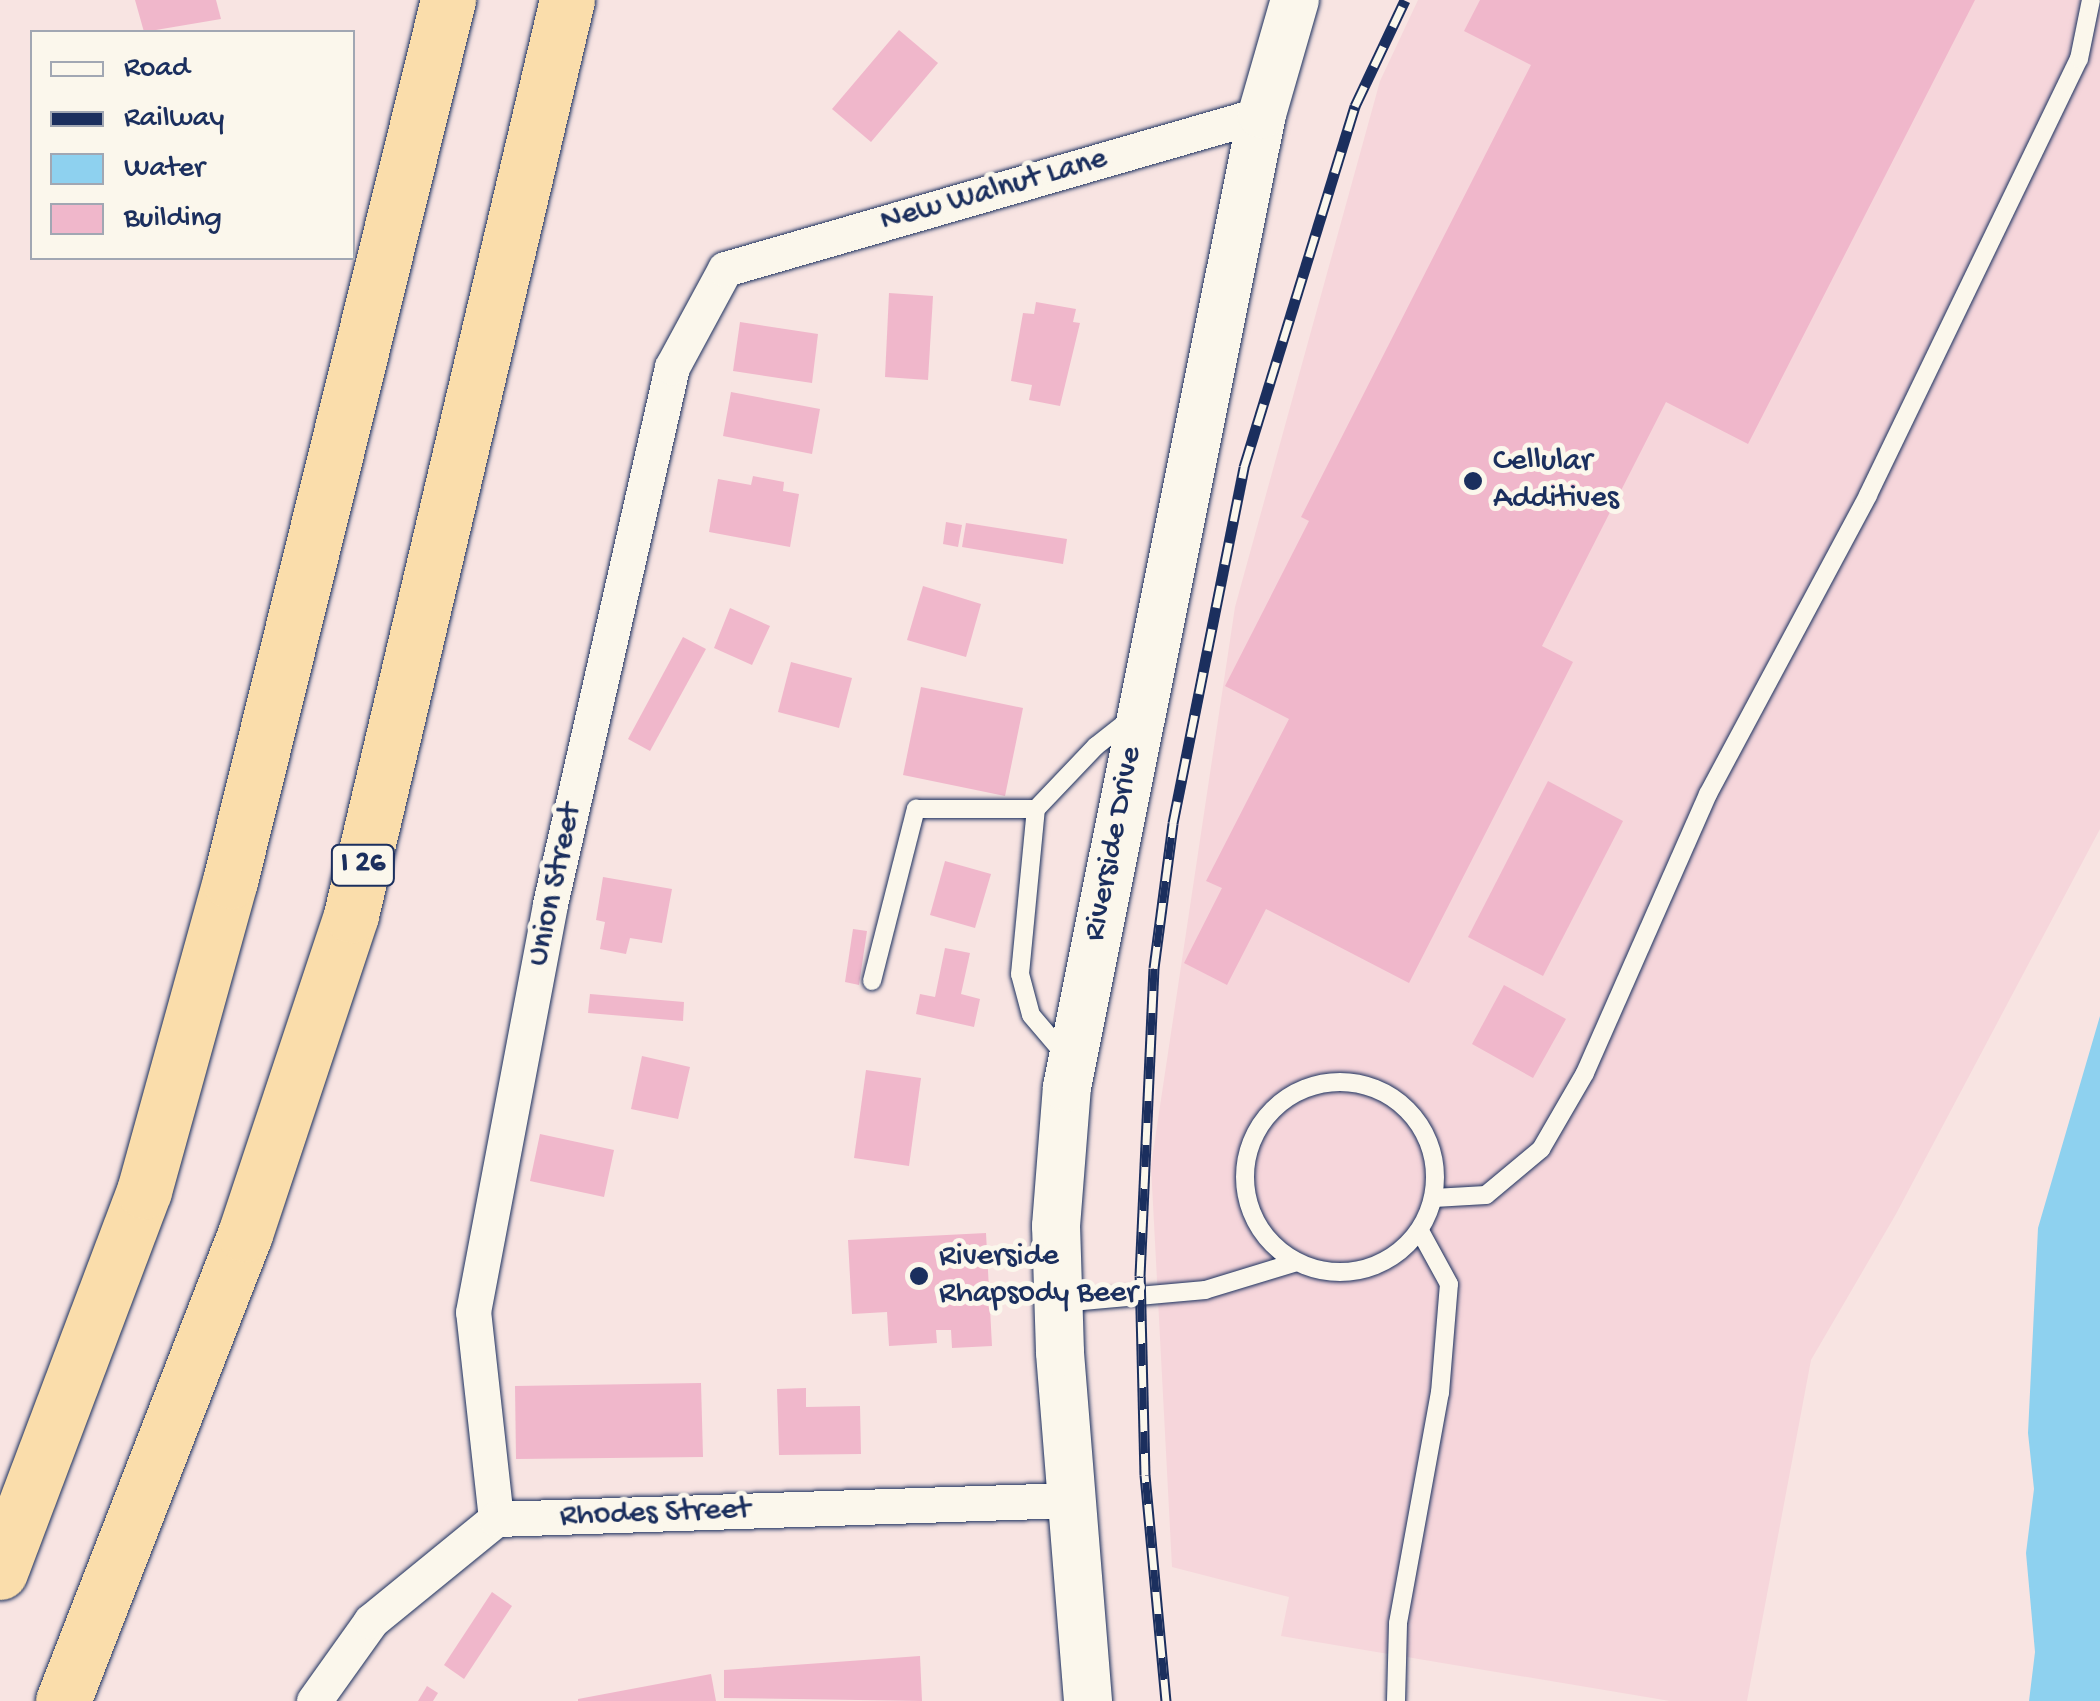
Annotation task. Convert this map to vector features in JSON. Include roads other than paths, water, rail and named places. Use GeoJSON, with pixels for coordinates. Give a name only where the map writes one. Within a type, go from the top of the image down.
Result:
{"type":"FeatureCollection","features":[{"type":"Feature","properties":{"kind":"highway"},"geometry":{"type":"LineString","coordinates":[[0,1572],[144,1190],[230,882],[448,0]]}},
{"type":"Feature","properties":{"kind":"highway","name":"I 26"},"geometry":{"type":"LineString","coordinates":[[63,1701],[246,1234],[352,915],[567,0]]}},
{"type":"Feature","properties":{"kind":"main road","name":"Riverside Drive"},"geometry":{"type":"LineString","coordinates":[[1088,1701],[1056,1226],[1072,1062],[1262,114],[1294,0]]}},
{"type":"Feature","properties":{"kind":"street","name":"New Walnut Lane"},"geometry":{"type":"LineString","coordinates":[[725,268],[1262,114]]}},
{"type":"Feature","properties":{"kind":"street","name":"Union Street"},"geometry":{"type":"LineString","coordinates":[[496,1519],[472,1312],[550,904],[672,366],[725,268]]}},
{"type":"Feature","properties":{"kind":"street","name":"Rhodes Street"},"geometry":{"type":"LineString","coordinates":[[496,1519],[1072,1500]]}},
{"type":"Feature","properties":{"kind":"street"},"geometry":{"type":"LineString","coordinates":[[314,1701],[371,1621],[496,1519]]}},
{"type":"Feature","properties":{"kind":"lane"},"geometry":{"type":"LineString","coordinates":[[1434,1198],[1486,1195],[1541,1149],[1585,1073],[1708,794],[1868,495],[2078,59],[2091,0]]}},
{"type":"Feature","properties":{"kind":"lane"},"geometry":{"type":"LineString","coordinates":[[1072,1062],[1031,1015],[1020,974],[1036,809],[1096,746],[1141,711]]}},
{"type":"Feature","properties":{"kind":"lane"},"geometry":{"type":"LineString","coordinates":[[872,981],[916,809],[1036,809]]}},
{"type":"Feature","properties":{"kind":"lane"},"geometry":{"type":"LineString","coordinates":[[1333,1082],[1368,1085],[1400,1102],[1423,1129],[1435,1163],[1434,1198],[1420,1231],[1396,1256],[1364,1271],[1328,1273],[1294,1262],[1267,1240],[1249,1210],[1243,1174],[1260,1125],[1299,1090],[1333,1082]]}},
{"type":"Feature","properties":{"kind":"lane"},"geometry":{"type":"LineString","coordinates":[[1396,1701],[1398,1623],[1440,1393],[1448,1284],[1420,1231]]}},
{"type":"Feature","properties":{"kind":"lane"},"geometry":{"type":"LineString","coordinates":[[1059,1304],[1204,1290],[1294,1262]]}},
{"type":"Feature","properties":{"kind":"water"},"geometry":{"type":"Polygon","coordinates":[[[2100,1016],[2100,1701],[2029,1701],[2035,1652],[2026,1553],[2034,1489],[2028,1433],[2038,1228],[2100,1016]]]}},
{"type":"Feature","properties":{"kind":"railway"},"geometry":{"type":"LineString","coordinates":[[1166,1701],[1145,1475],[1140,1276],[1154,968],[1173,823],[1244,467],[1355,106],[1405,0]]}},
{"type":"Feature","properties":{"kind":"place","name":"Cellular Additives"},"geometry":{"type":"Point","coordinates":[1473,481]}},
{"type":"Feature","properties":{"kind":"place","name":"Riverside Rhapsody Beer"},"geometry":{"type":"Point","coordinates":[919,1276]}}]}
